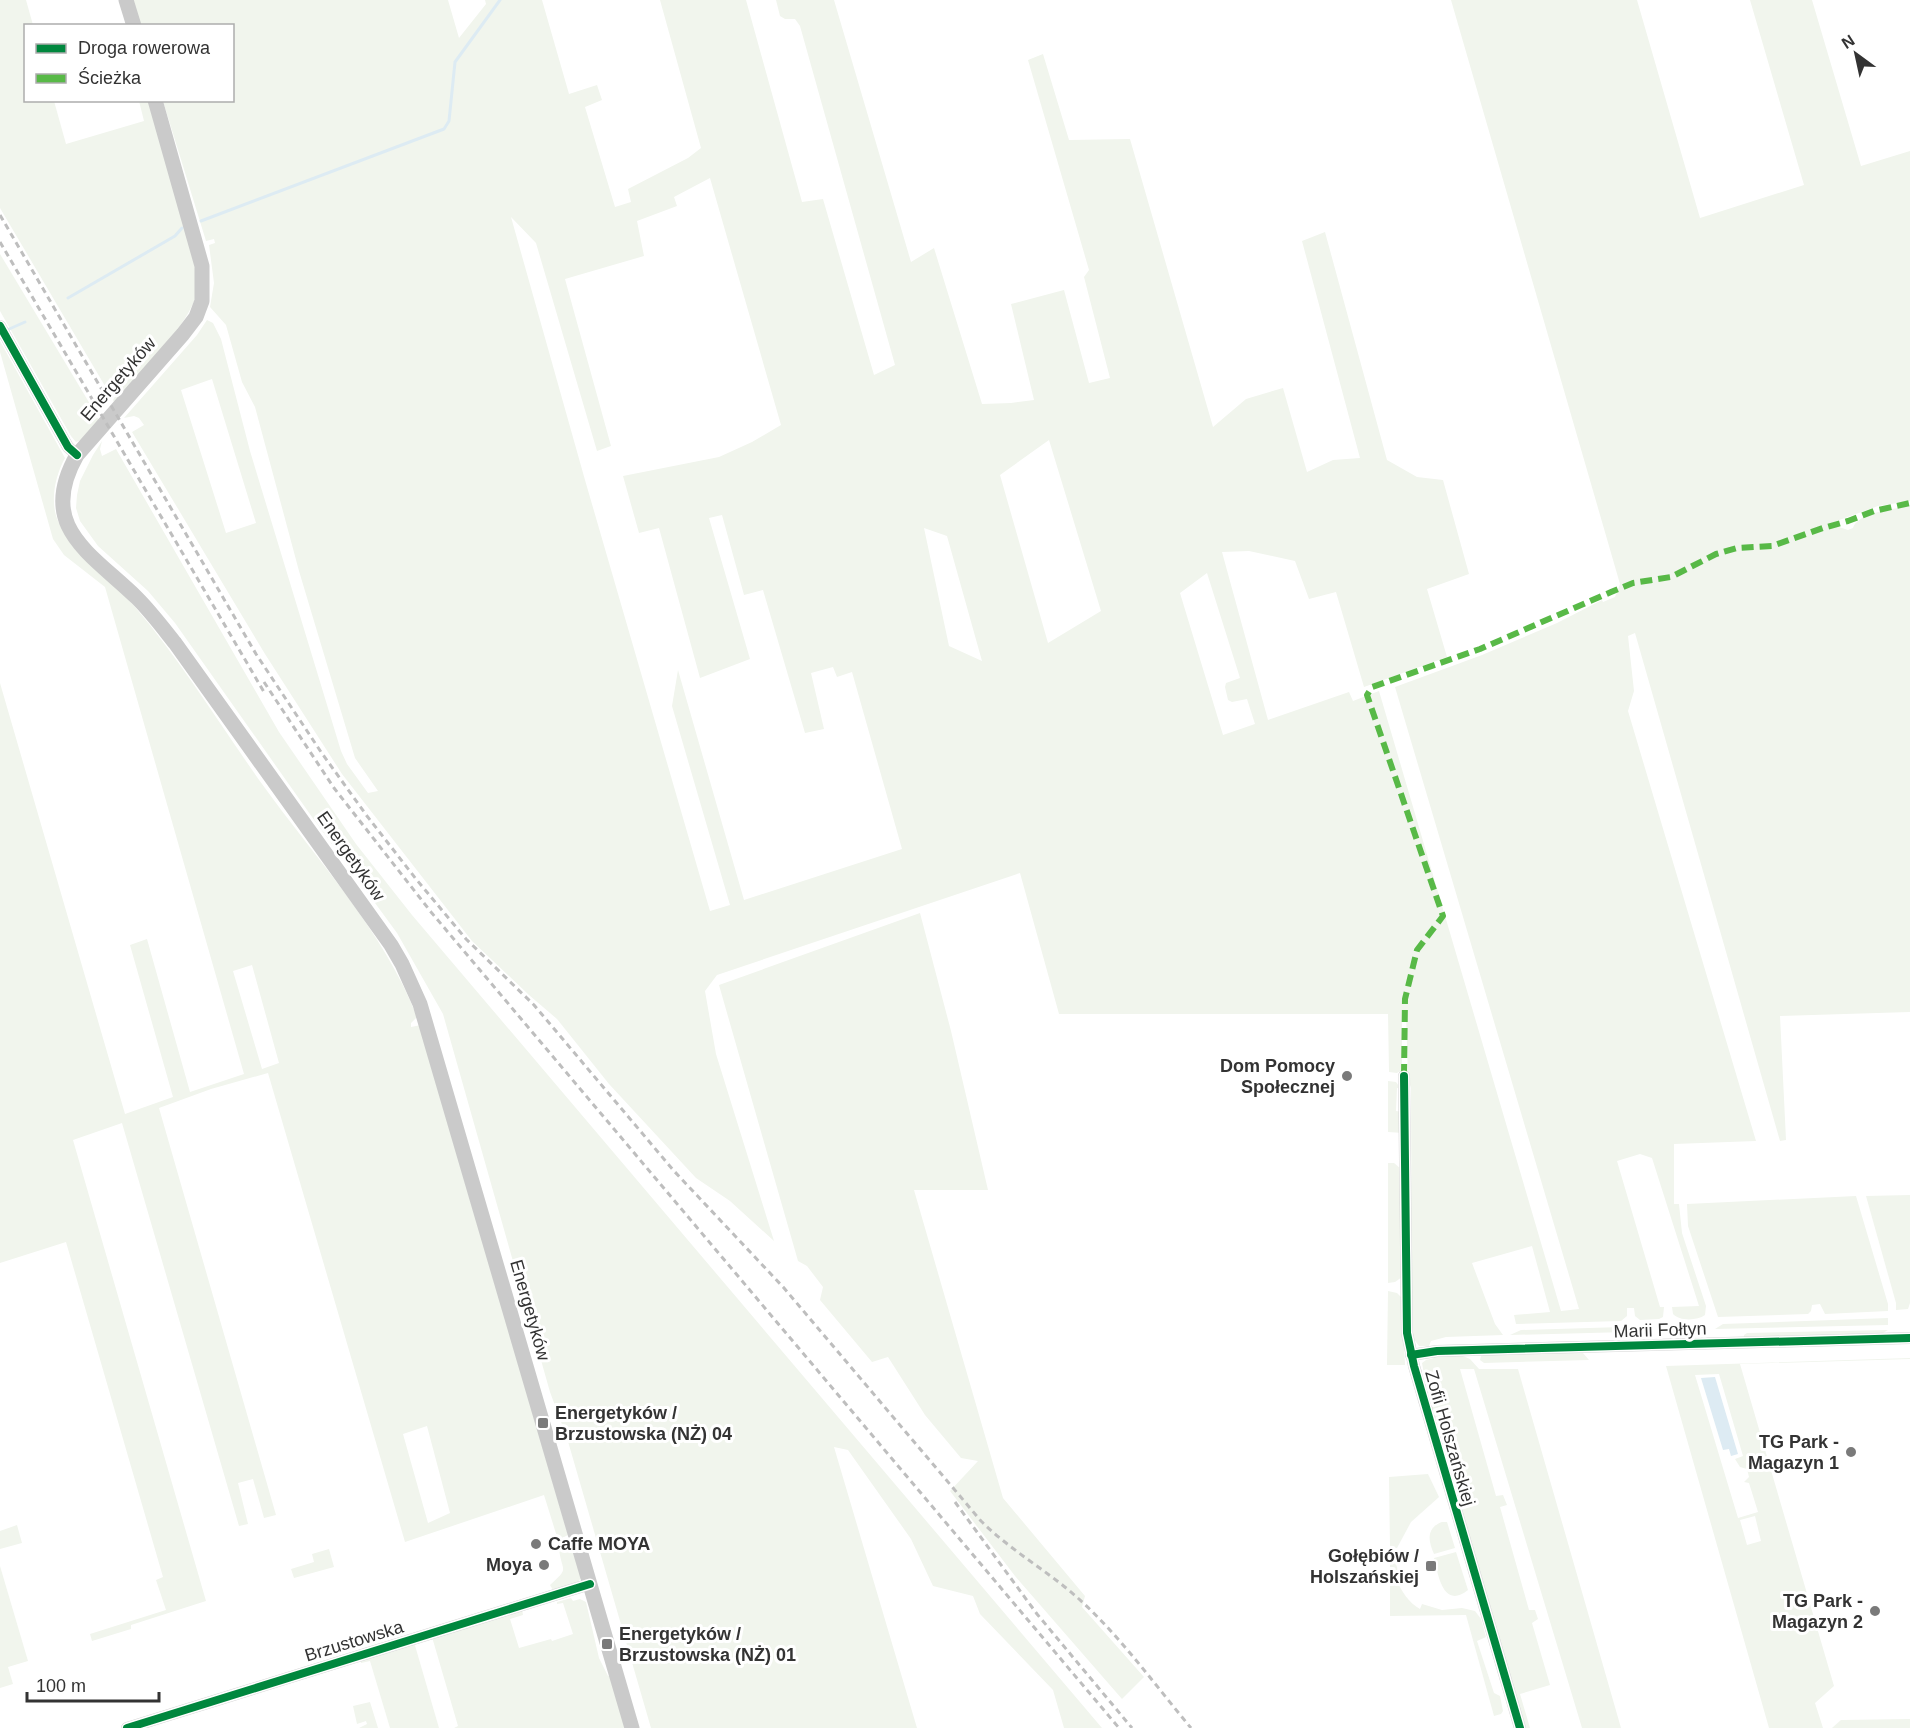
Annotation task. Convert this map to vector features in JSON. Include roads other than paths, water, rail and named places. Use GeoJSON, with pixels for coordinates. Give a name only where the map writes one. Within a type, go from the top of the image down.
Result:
{"type":"FeatureCollection","features":[{"type":"Feature","properties":{"kind":"main road"},"geometry":{"type":"LineString","coordinates":[[126,0],[133,24]]}},
{"type":"Feature","properties":{"kind":"main road","name":"Energetyków"},"geometry":{"type":"LineString","coordinates":[[156,102],[202,266],[202,301],[196,317],[187,329],[77,455],[66,475],[62,501],[65,517],[74,536],[88,554],[137,598],[175,643],[391,945],[411,983],[420,1004],[632,1728]]}},
{"type":"Feature","properties":{"kind":"street"},"geometry":{"type":"LineString","coordinates":[[0,326],[68,447],[77,455]]}},
{"type":"Feature","properties":{"kind":"street","name":"Zofii Holszańskiej"},"geometry":{"type":"LineString","coordinates":[[1404,1076],[1407,1333],[1411,1355],[1520,1728]]}},
{"type":"Feature","properties":{"kind":"street","name":"Marii Fołtyn"},"geometry":{"type":"LineString","coordinates":[[1411,1355],[1437,1351],[1910,1338]]}},
{"type":"Feature","properties":{"kind":"street","name":"Brzustowska"},"geometry":{"type":"LineString","coordinates":[[127,1728],[590,1584]]}},
{"type":"Feature","properties":{"kind":"waterway"},"geometry":{"type":"LineString","coordinates":[[201,221],[444,129],[449,121],[455,62],[500,0]]}},
{"type":"Feature","properties":{"kind":"waterway"},"geometry":{"type":"LineString","coordinates":[[68,298],[175,236],[182,228]]}},
{"type":"Feature","properties":{"kind":"waterway"},"geometry":{"type":"LineString","coordinates":[[7,330],[25,322]]}},
{"type":"Feature","properties":{"kind":"railway"},"geometry":{"type":"LineString","coordinates":[[0,215],[256,654],[321,752],[416,879],[466,939],[534,1005],[674,1171],[784,1288],[981,1521],[1094,1613],[1191,1728]]}},
{"type":"Feature","properties":{"kind":"railway"},"geometry":{"type":"LineString","coordinates":[[0,242],[264,692]]}},
{"type":"Feature","properties":{"kind":"railway"},"geometry":{"type":"LineString","coordinates":[[264,682],[334,788],[431,912],[1119,1728]]}},
{"type":"Feature","properties":{"kind":"railway"},"geometry":{"type":"LineString","coordinates":[[955,1502],[1037,1614],[1132,1728]]}},
{"type":"Feature","properties":{"kind":"place","name":"Dom Pomocy Społecznej"},"geometry":{"type":"Point","coordinates":[1347,1076]}},
{"type":"Feature","properties":{"kind":"place","name":"Energetyków / Brzustowska (NŻ) 04"},"geometry":{"type":"Point","coordinates":[543,1423]}},
{"type":"Feature","properties":{"kind":"place","name":"TG Park - Magazyn 1"},"geometry":{"type":"Point","coordinates":[1851,1452]}},
{"type":"Feature","properties":{"kind":"place","name":"Caffe MOYA"},"geometry":{"type":"Point","coordinates":[536,1544]}},
{"type":"Feature","properties":{"kind":"place","name":"Moya"},"geometry":{"type":"Point","coordinates":[544,1565]}},
{"type":"Feature","properties":{"kind":"place","name":"Gołębiów / Holszańskiej"},"geometry":{"type":"Point","coordinates":[1431,1566]}},
{"type":"Feature","properties":{"kind":"place","name":"TG Park - Magazyn 2"},"geometry":{"type":"Point","coordinates":[1875,1611]}},
{"type":"Feature","properties":{"kind":"place","name":"Energetyków / Brzustowska (NŻ) 01"},"geometry":{"type":"Point","coordinates":[607,1644]}}]}
